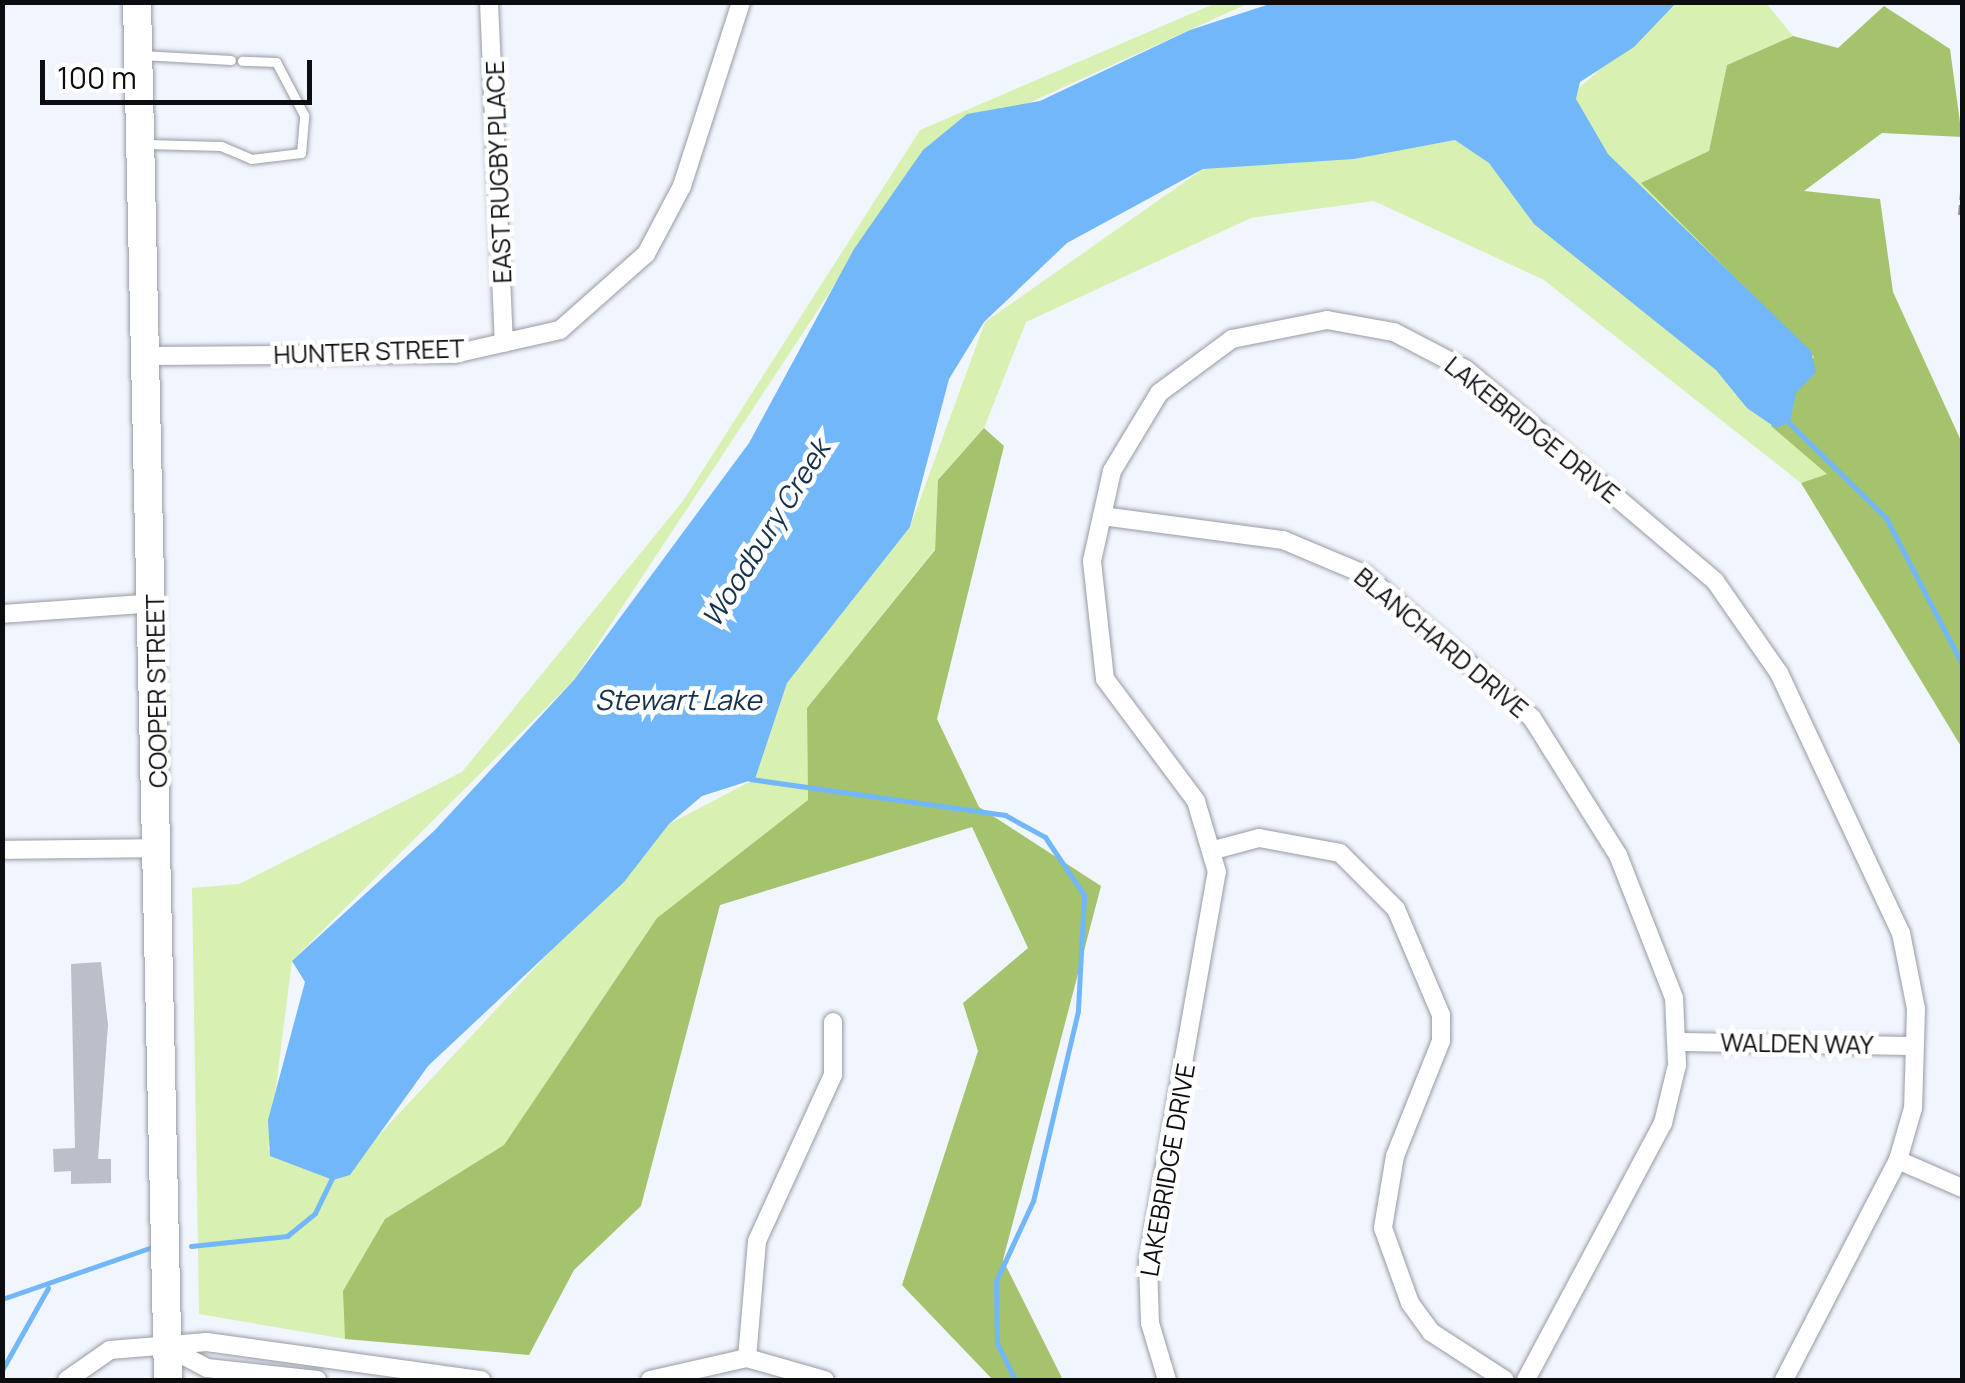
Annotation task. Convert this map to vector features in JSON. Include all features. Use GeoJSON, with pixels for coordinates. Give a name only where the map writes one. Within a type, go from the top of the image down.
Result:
{"type":"FeatureCollection","features":[{"type":"Feature","properties":{"kind":"main road","name":"COOPER STREET"},"geometry":{"type":"LineString","coordinates":[[137,2],[150,356],[168,1380]]}},
{"type":"Feature","properties":{"kind":"street","name":"EAST RUGBY PLACE"},"geometry":{"type":"LineString","coordinates":[[489,2],[504,343]]}},
{"type":"Feature","properties":{"kind":"street","name":"HUNTER STREET"},"geometry":{"type":"LineString","coordinates":[[150,356],[454,354],[560,330],[646,254],[682,186],[740,2]]}},
{"type":"Feature","properties":{"kind":"street","name":"LAKEBRIDGE DRIVE"},"geometry":{"type":"LineString","coordinates":[[1167,1380],[1150,1324],[1148,1262],[1218,898],[1214,850],[1196,802],[1105,678],[1092,606],[1102,516],[1130,431],[1170,384],[1232,339],[1350,320],[1465,369],[1714,582],[1760,641],[1902,933],[1914,1046],[1913,1108],[1898,1160],[1784,1380]]}},
{"type":"Feature","properties":{"kind":"street","name":"BLANCHARD DRIVE"},"geometry":{"type":"LineString","coordinates":[[1102,516],[1282,540],[1332,558],[1532,718],[1572,769],[1653,925],[1679,1042],[1663,1123],[1526,1380]]}},
{"type":"Feature","properties":{"kind":"street"},"geometry":{"type":"LineString","coordinates":[[2,614],[155,603]]}},
{"type":"Feature","properties":{"kind":"street"},"geometry":{"type":"LineString","coordinates":[[1214,850],[1259,838],[1340,853],[1396,909],[1441,1015],[1441,1041],[1395,1156],[1383,1228],[1431,1332],[1505,1380]]}},
{"type":"Feature","properties":{"kind":"street"},"geometry":{"type":"LineString","coordinates":[[2,850],[160,848]]}},
{"type":"Feature","properties":{"kind":"street"},"geometry":{"type":"LineString","coordinates":[[747,1358],[757,1241],[833,1075],[833,1022]]}},
{"type":"Feature","properties":{"kind":"street","name":"WALDEN WAY"},"geometry":{"type":"LineString","coordinates":[[1679,1042],[1914,1046]]}},
{"type":"Feature","properties":{"kind":"street"},"geometry":{"type":"LineString","coordinates":[[1898,1160],[1962,1188]]}},
{"type":"Feature","properties":{"kind":"street"},"geometry":{"type":"LineString","coordinates":[[66,1380],[110,1350],[207,1342],[417,1376],[481,1380]]}},
{"type":"Feature","properties":{"kind":"street"},"geometry":{"type":"LineString","coordinates":[[169,1348],[207,1368],[317,1380]]}},
{"type":"Feature","properties":{"kind":"street"},"geometry":{"type":"LineString","coordinates":[[650,1380],[747,1358],[825,1380]]}},
{"type":"Feature","properties":{"kind":"lane"},"geometry":{"type":"LineString","coordinates":[[139,55],[230,60]]}},
{"type":"Feature","properties":{"kind":"lane"},"geometry":{"type":"LineString","coordinates":[[142,144],[221,146],[251,159],[301,153],[304,115],[276,62],[242,60]]}},
{"type":"Feature","properties":{"kind":"path"},"geometry":{"type":"LineString","coordinates":[[1960,215],[1962,190]]}},
{"type":"Feature","properties":{"kind":"green space"},"geometry":{"type":"Polygon","coordinates":[[[1216,3],[1249,3],[923,151],[574,680],[292,961],[268,1150],[338,1179],[669,824],[755,779],[787,683],[910,527],[985,322],[1203,169],[1455,140],[1576,91],[1673,3],[1766,3],[1793,36],[1727,65],[1709,151],[1814,357],[1828,474],[1801,483],[1544,280],[1374,201],[1251,218],[1026,322],[984,428],[938,480],[935,549],[807,708],[808,800],[657,918],[504,1145],[385,1219],[344,1291],[345,1339],[199,1314],[192,888],[239,884],[462,772],[683,501],[920,130],[1216,3]]]}},
{"type":"Feature","properties":{"kind":"green space"},"geometry":{"type":"Polygon","coordinates":[[[1884,6],[1950,49],[1962,137],[1882,133],[1804,191],[1880,199],[1893,292],[1962,443],[1962,748],[1801,483],[1827,474],[1771,426],[1814,357],[1641,183],[1709,151],[1727,65],[1793,36],[1838,48],[1884,6]]]}},
{"type":"Feature","properties":{"kind":"green space"},"geometry":{"type":"Polygon","coordinates":[[[984,428],[1004,446],[937,719],[979,807],[1101,886],[1003,1260],[1063,1380],[993,1380],[902,1285],[978,1051],[963,1003],[1028,948],[972,827],[720,905],[641,1206],[574,1270],[529,1355],[345,1339],[343,1291],[385,1219],[504,1145],[657,918],[808,800],[807,708],[935,550],[938,480],[984,428]]]}},
{"type":"Feature","properties":{"kind":"water","name":"Stewart Lake"},"geometry":{"type":"Polygon","coordinates":[[[1273,3],[1676,3],[1634,47],[1580,82],[1576,99],[1608,154],[1811,351],[1816,372],[1796,393],[1790,422],[1776,428],[1747,408],[1716,370],[1534,224],[1489,163],[1455,140],[1354,159],[1203,169],[1067,243],[984,322],[949,379],[910,527],[787,683],[755,779],[702,796],[669,824],[624,882],[428,1066],[350,1175],[333,1180],[270,1156],[268,1120],[305,982],[292,961],[435,830],[574,680],[749,443],[854,249],[923,150],[967,114],[1040,101],[1190,30],[1273,3]]]}},
{"type":"Feature","properties":{"kind":"building"},"geometry":{"type":"Polygon","coordinates":[[[101,962],[108,1025],[98,1159],[111,1159],[111,1183],[71,1184],[71,1171],[54,1172],[53,1149],[75,1148],[71,964],[101,962]]]}},
{"type":"Feature","properties":{"kind":"waterway"},"geometry":{"type":"LineString","coordinates":[[1785,419],[1886,518],[1962,664]]}},
{"type":"Feature","properties":{"kind":"waterway"},"geometry":{"type":"LineString","coordinates":[[750,779],[1005,815],[1045,837],[1084,895],[1078,1011],[1033,1201],[996,1281],[997,1343],[1015,1380]]}},
{"type":"Feature","properties":{"kind":"waterway","name":"Woodbury Creek"},"geometry":{"type":"LineString","coordinates":[[191,1246],[287,1236],[315,1213],[333,1176]]}},
{"type":"Feature","properties":{"kind":"waterway","name":"Woodbury Creek"},"geometry":{"type":"LineString","coordinates":[[2,1299],[155,1246]]}},
{"type":"Feature","properties":{"kind":"waterway"},"geometry":{"type":"LineString","coordinates":[[2,1370],[48,1288]]}}]}
